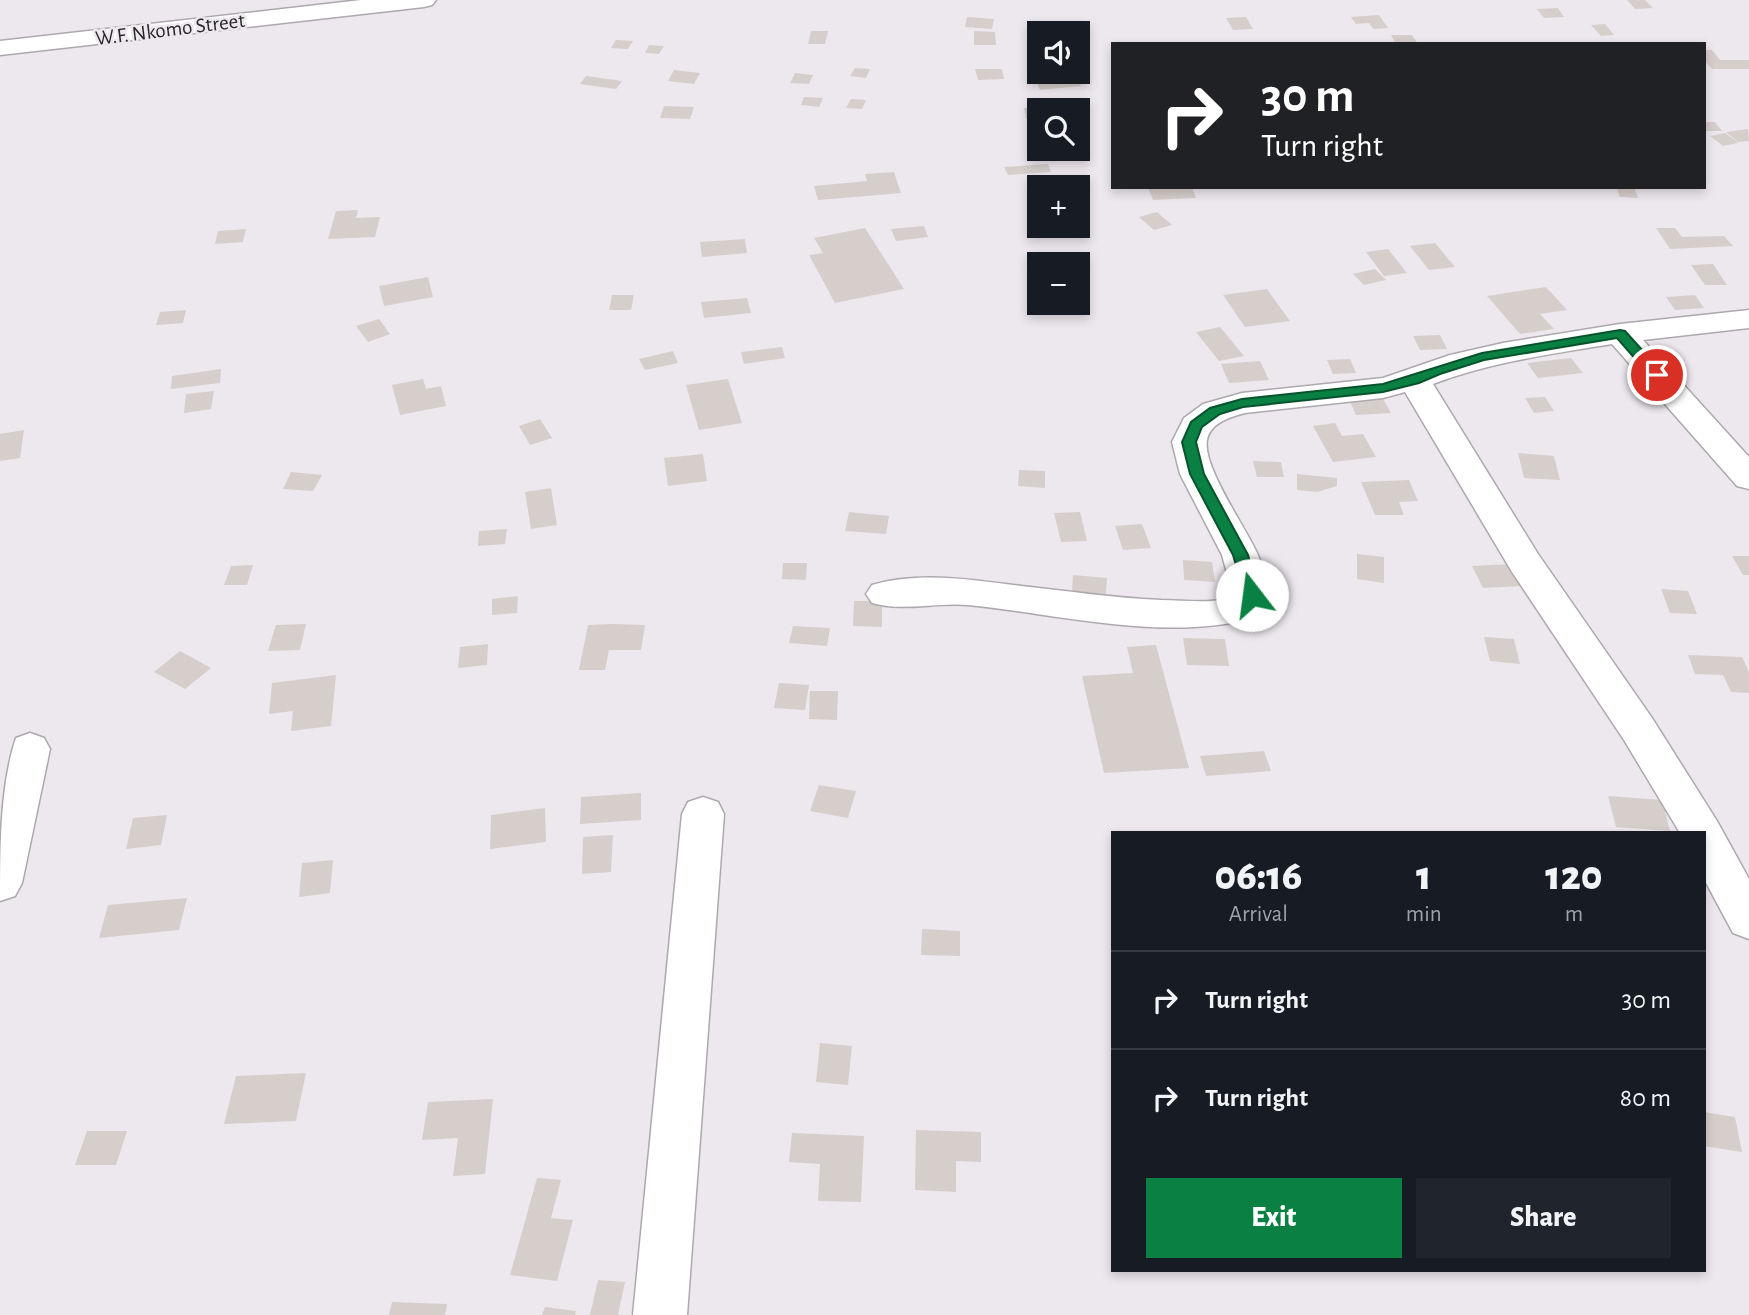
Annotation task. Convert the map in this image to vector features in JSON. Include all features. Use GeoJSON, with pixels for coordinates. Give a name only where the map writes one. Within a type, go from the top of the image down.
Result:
{"type":"FeatureCollection","features":[{"type":"Feature","properties":{"kind":"street","name":"W.F. Nkomo Street"},"geometry":{"type":"LineString","coordinates":[[0,48],[424,0]]}},
{"type":"Feature","properties":{"kind":"street"},"geometry":{"type":"LineString","coordinates":[[885,594],[966,592],[1186,615],[1230,612],[1244,607],[1252,595],[1249,580],[1240,555],[1197,474],[1189,442],[1196,425],[1215,411],[1242,403],[1383,388],[1482,357],[1620,334],[1749,318]]}},
{"type":"Feature","properties":{"kind":"street"},"geometry":{"type":"LineString","coordinates":[[1620,334],[1749,478]]}},
{"type":"Feature","properties":{"kind":"street"},"geometry":{"type":"LineString","coordinates":[[1415,380],[1524,563],[1639,729],[1701,831]]}},
{"type":"Feature","properties":{"kind":"street"},"geometry":{"type":"LineString","coordinates":[[0,883],[30,749]]}},
{"type":"Feature","properties":{"kind":"street"},"geometry":{"type":"LineString","coordinates":[[660,1315],[703,814]]}},
{"type":"Feature","properties":{"kind":"street"},"geometry":{"type":"LineString","coordinates":[[1706,841],[1749,920]]}},
{"type":"Feature","properties":{"kind":"building"},"geometry":{"type":"Polygon","coordinates":[[[1627,0],[1645,0],[1653,8],[1635,9],[1627,0]]]}},
{"type":"Feature","properties":{"kind":"building"},"geometry":{"type":"Polygon","coordinates":[[[1558,8],[1564,17],[1544,18],[1537,9],[1558,8]]]}},
{"type":"Feature","properties":{"kind":"building"},"geometry":{"type":"Polygon","coordinates":[[[1379,15],[1388,28],[1373,29],[1369,23],[1356,24],[1351,17],[1379,15]]]}},
{"type":"Feature","properties":{"kind":"building"},"geometry":{"type":"Polygon","coordinates":[[[967,17],[994,19],[992,29],[965,27],[967,17]]]}},
{"type":"Feature","properties":{"kind":"building"},"geometry":{"type":"Polygon","coordinates":[[[1246,17],[1253,29],[1233,30],[1226,18],[1246,17]]]}},
{"type":"Feature","properties":{"kind":"building"},"geometry":{"type":"Polygon","coordinates":[[[1605,24],[1614,35],[1601,36],[1591,25],[1605,24]]]}},
{"type":"Feature","properties":{"kind":"building"},"geometry":{"type":"Polygon","coordinates":[[[811,31],[828,31],[825,44],[808,44],[811,31]]]}},
{"type":"Feature","properties":{"kind":"building"},"geometry":{"type":"Polygon","coordinates":[[[974,31],[995,32],[996,45],[974,45],[974,31]]]}},
{"type":"Feature","properties":{"kind":"building"},"geometry":{"type":"Polygon","coordinates":[[[1391,35],[1412,35],[1417,42],[1395,42],[1391,35]]]}},
{"type":"Feature","properties":{"kind":"building"},"geometry":{"type":"Polygon","coordinates":[[[616,40],[633,41],[628,49],[611,48],[616,40]]]}},
{"type":"Feature","properties":{"kind":"building"},"geometry":{"type":"Polygon","coordinates":[[[649,45],[664,46],[659,54],[645,53],[649,45]]]}},
{"type":"Feature","properties":{"kind":"building"},"geometry":{"type":"Polygon","coordinates":[[[1706,50],[1712,50],[1720,60],[1749,60],[1749,69],[1712,69],[1706,62],[1706,50]]]}},
{"type":"Feature","properties":{"kind":"building"},"geometry":{"type":"Polygon","coordinates":[[[855,68],[870,69],[866,78],[850,76],[855,68]]]}},
{"type":"Feature","properties":{"kind":"building"},"geometry":{"type":"Polygon","coordinates":[[[975,69],[1002,69],[1004,79],[978,80],[975,69]]]}},
{"type":"Feature","properties":{"kind":"building"},"geometry":{"type":"Polygon","coordinates":[[[674,70],[700,73],[694,84],[668,81],[674,70]]]}},
{"type":"Feature","properties":{"kind":"building"},"geometry":{"type":"Polygon","coordinates":[[[795,73],[813,75],[809,84],[790,83],[795,73]]]}},
{"type":"Feature","properties":{"kind":"building"},"geometry":{"type":"Polygon","coordinates":[[[586,76],[622,81],[616,89],[580,84],[586,76]]]}},
{"type":"Feature","properties":{"kind":"building"},"geometry":{"type":"Polygon","coordinates":[[[1037,84],[1081,86],[1040,90],[1037,84]]]}},
{"type":"Feature","properties":{"kind":"building"},"geometry":{"type":"Polygon","coordinates":[[[804,97],[823,98],[819,107],[801,105],[804,97]]]}},
{"type":"Feature","properties":{"kind":"building"},"geometry":{"type":"Polygon","coordinates":[[[851,99],[866,100],[862,109],[846,108],[851,99]]]}},
{"type":"Feature","properties":{"kind":"building"},"geometry":{"type":"Polygon","coordinates":[[[664,106],[694,107],[690,119],[660,118],[664,106]]]}},
{"type":"Feature","properties":{"kind":"building"},"geometry":{"type":"Polygon","coordinates":[[[1706,122],[1715,122],[1722,131],[1706,131],[1706,122]]]}},
{"type":"Feature","properties":{"kind":"building"},"geometry":{"type":"Polygon","coordinates":[[[1748,129],[1749,141],[1738,142],[1726,132],[1748,129]]]}},
{"type":"Feature","properties":{"kind":"building"},"geometry":{"type":"Polygon","coordinates":[[[1725,133],[1738,143],[1723,146],[1710,136],[1725,133]]]}},
{"type":"Feature","properties":{"kind":"building"},"geometry":{"type":"Polygon","coordinates":[[[1048,164],[1051,172],[1008,175],[1004,167],[1048,164]]]}},
{"type":"Feature","properties":{"kind":"building"},"geometry":{"type":"Polygon","coordinates":[[[894,172],[901,193],[818,200],[814,186],[867,181],[865,174],[894,172]]]}},
{"type":"Feature","properties":{"kind":"building"},"geometry":{"type":"Polygon","coordinates":[[[1149,189],[1193,189],[1196,198],[1153,200],[1149,189]]]}},
{"type":"Feature","properties":{"kind":"building"},"geometry":{"type":"Polygon","coordinates":[[[1617,189],[1635,189],[1638,198],[1620,197],[1617,189]]]}},
{"type":"Feature","properties":{"kind":"building"},"geometry":{"type":"Polygon","coordinates":[[[358,210],[356,218],[380,217],[375,237],[328,239],[336,211],[358,210]]]}},
{"type":"Feature","properties":{"kind":"building"},"geometry":{"type":"Polygon","coordinates":[[[1157,212],[1172,225],[1154,230],[1139,217],[1157,212]]]}},
{"type":"Feature","properties":{"kind":"building"},"geometry":{"type":"Polygon","coordinates":[[[924,226],[928,237],[896,241],[891,229],[924,226]]]}},
{"type":"Feature","properties":{"kind":"building"},"geometry":{"type":"Polygon","coordinates":[[[865,228],[904,289],[835,303],[809,255],[823,253],[814,238],[865,228]]]}},
{"type":"Feature","properties":{"kind":"building"},"geometry":{"type":"Polygon","coordinates":[[[1656,228],[1675,228],[1682,237],[1724,236],[1733,246],[1670,249],[1656,228]]]}},
{"type":"Feature","properties":{"kind":"building"},"geometry":{"type":"Polygon","coordinates":[[[246,229],[243,242],[215,244],[218,231],[246,229]]]}},
{"type":"Feature","properties":{"kind":"building"},"geometry":{"type":"Polygon","coordinates":[[[745,239],[747,253],[702,257],[700,242],[745,239]]]}},
{"type":"Feature","properties":{"kind":"building"},"geometry":{"type":"Polygon","coordinates":[[[1435,243],[1455,267],[1429,270],[1410,246],[1435,243]]]}},
{"type":"Feature","properties":{"kind":"building"},"geometry":{"type":"Polygon","coordinates":[[[1388,249],[1407,273],[1384,276],[1366,252],[1388,249]]]}},
{"type":"Feature","properties":{"kind":"building"},"geometry":{"type":"Polygon","coordinates":[[[1713,264],[1727,285],[1705,285],[1691,265],[1713,264]]]}},
{"type":"Feature","properties":{"kind":"building"},"geometry":{"type":"Polygon","coordinates":[[[1375,269],[1386,280],[1364,285],[1353,274],[1375,269]]]}},
{"type":"Feature","properties":{"kind":"building"},"geometry":{"type":"Polygon","coordinates":[[[428,277],[433,297],[384,306],[379,286],[428,277]]]}},
{"type":"Feature","properties":{"kind":"building"},"geometry":{"type":"Polygon","coordinates":[[[1546,287],[1567,310],[1540,314],[1554,329],[1520,334],[1487,296],[1546,287]]]}},
{"type":"Feature","properties":{"kind":"building"},"geometry":{"type":"Polygon","coordinates":[[[1267,289],[1290,321],[1245,327],[1223,295],[1267,289]]]}},
{"type":"Feature","properties":{"kind":"building"},"geometry":{"type":"Polygon","coordinates":[[[612,295],[634,295],[631,310],[609,310],[612,295]]]}},
{"type":"Feature","properties":{"kind":"building"},"geometry":{"type":"Polygon","coordinates":[[[1695,295],[1704,308],[1675,310],[1666,297],[1695,295]]]}},
{"type":"Feature","properties":{"kind":"building"},"geometry":{"type":"Polygon","coordinates":[[[747,298],[751,313],[704,318],[701,302],[747,298]]]}},
{"type":"Feature","properties":{"kind":"building"},"geometry":{"type":"Polygon","coordinates":[[[186,310],[183,323],[156,325],[160,312],[186,310]]]}},
{"type":"Feature","properties":{"kind":"building"},"geometry":{"type":"Polygon","coordinates":[[[379,319],[390,334],[368,342],[356,326],[379,319]]]}},
{"type":"Feature","properties":{"kind":"building"},"geometry":{"type":"Polygon","coordinates":[[[1220,327],[1244,356],[1219,361],[1196,332],[1220,327]]]}},
{"type":"Feature","properties":{"kind":"building"},"geometry":{"type":"Polygon","coordinates":[[[1440,335],[1447,349],[1420,350],[1413,336],[1440,335]]]}},
{"type":"Feature","properties":{"kind":"building"},"geometry":{"type":"Polygon","coordinates":[[[782,347],[785,358],[744,364],[741,352],[782,347]]]}},
{"type":"Feature","properties":{"kind":"building"},"geometry":{"type":"Polygon","coordinates":[[[673,351],[678,363],[645,370],[639,359],[673,351]]]}},
{"type":"Feature","properties":{"kind":"building"},"geometry":{"type":"Polygon","coordinates":[[[1571,358],[1583,373],[1538,378],[1527,363],[1571,358]]]}},
{"type":"Feature","properties":{"kind":"building"},"geometry":{"type":"Polygon","coordinates":[[[1350,359],[1356,373],[1333,374],[1327,360],[1350,359]]]}},
{"type":"Feature","properties":{"kind":"building"},"geometry":{"type":"Polygon","coordinates":[[[1260,361],[1269,380],[1229,383],[1221,364],[1260,361]]]}},
{"type":"Feature","properties":{"kind":"building"},"geometry":{"type":"Polygon","coordinates":[[[221,369],[220,383],[171,389],[172,376],[221,369]]]}},
{"type":"Feature","properties":{"kind":"building"},"geometry":{"type":"Polygon","coordinates":[[[423,379],[426,389],[441,386],[446,406],[400,415],[392,385],[423,379]]]}},
{"type":"Feature","properties":{"kind":"building"},"geometry":{"type":"Polygon","coordinates":[[[728,379],[742,423],[699,430],[686,385],[728,379]]]}},
{"type":"Feature","properties":{"kind":"building"},"geometry":{"type":"Polygon","coordinates":[[[214,391],[211,409],[184,413],[186,394],[214,391]]]}},
{"type":"Feature","properties":{"kind":"building"},"geometry":{"type":"Polygon","coordinates":[[[1381,395],[1391,413],[1356,415],[1348,397],[1381,395]]]}},
{"type":"Feature","properties":{"kind":"building"},"geometry":{"type":"Polygon","coordinates":[[[1545,397],[1554,411],[1534,413],[1525,398],[1545,397]]]}},
{"type":"Feature","properties":{"kind":"building"},"geometry":{"type":"Polygon","coordinates":[[[540,419],[552,438],[530,445],[519,426],[540,419]]]}},
{"type":"Feature","properties":{"kind":"building"},"geometry":{"type":"Polygon","coordinates":[[[1335,423],[1342,436],[1363,434],[1376,457],[1333,462],[1313,426],[1335,423]]]}},
{"type":"Feature","properties":{"kind":"building"},"geometry":{"type":"Polygon","coordinates":[[[24,430],[20,458],[0,461],[0,434],[24,430]]]}},
{"type":"Feature","properties":{"kind":"building"},"geometry":{"type":"Polygon","coordinates":[[[1518,453],[1554,456],[1560,480],[1524,478],[1518,453]]]}},
{"type":"Feature","properties":{"kind":"building"},"geometry":{"type":"Polygon","coordinates":[[[703,454],[707,481],[668,486],[664,458],[703,454]]]}},
{"type":"Feature","properties":{"kind":"building"},"geometry":{"type":"Polygon","coordinates":[[[1253,461],[1281,462],[1284,477],[1257,477],[1253,461]]]}},
{"type":"Feature","properties":{"kind":"building"},"geometry":{"type":"Polygon","coordinates":[[[1019,470],[1045,471],[1045,488],[1018,486],[1019,470]]]}},
{"type":"Feature","properties":{"kind":"building"},"geometry":{"type":"Polygon","coordinates":[[[291,472],[322,475],[313,491],[283,489],[291,472]]]}},
{"type":"Feature","properties":{"kind":"building"},"geometry":{"type":"Polygon","coordinates":[[[1297,474],[1337,478],[1337,486],[1317,492],[1297,490],[1297,474]]]}},
{"type":"Feature","properties":{"kind":"building"},"geometry":{"type":"Polygon","coordinates":[[[1409,480],[1418,501],[1399,502],[1404,515],[1375,515],[1361,482],[1409,480]]]}},
{"type":"Feature","properties":{"kind":"building"},"geometry":{"type":"Polygon","coordinates":[[[551,488],[557,525],[531,529],[525,492],[551,488]]]}},
{"type":"Feature","properties":{"kind":"building"},"geometry":{"type":"Polygon","coordinates":[[[849,512],[889,516],[886,534],[845,531],[849,512]]]}},
{"type":"Feature","properties":{"kind":"building"},"geometry":{"type":"Polygon","coordinates":[[[1080,512],[1087,541],[1061,542],[1054,513],[1080,512]]]}},
{"type":"Feature","properties":{"kind":"building"},"geometry":{"type":"Polygon","coordinates":[[[1142,524],[1151,548],[1123,550],[1115,526],[1142,524]]]}},
{"type":"Feature","properties":{"kind":"building"},"geometry":{"type":"Polygon","coordinates":[[[507,529],[505,544],[478,546],[479,531],[507,529]]]}},
{"type":"Feature","properties":{"kind":"building"},"geometry":{"type":"Polygon","coordinates":[[[1357,554],[1384,557],[1384,583],[1357,579],[1357,554]]]}},
{"type":"Feature","properties":{"kind":"building"},"geometry":{"type":"Polygon","coordinates":[[[1732,556],[1749,556],[1749,575],[1743,575],[1732,556]]]}},
{"type":"Feature","properties":{"kind":"building"},"geometry":{"type":"Polygon","coordinates":[[[1183,560],[1212,562],[1215,582],[1184,580],[1183,560]]]}},
{"type":"Feature","properties":{"kind":"building"},"geometry":{"type":"Polygon","coordinates":[[[783,563],[807,563],[806,580],[782,579],[783,563]]]}},
{"type":"Feature","properties":{"kind":"building"},"geometry":{"type":"Polygon","coordinates":[[[1511,564],[1522,586],[1483,588],[1472,566],[1511,564]]]}},
{"type":"Feature","properties":{"kind":"building"},"geometry":{"type":"Polygon","coordinates":[[[253,565],[247,585],[224,585],[231,566],[253,565]]]}},
{"type":"Feature","properties":{"kind":"building"},"geometry":{"type":"Polygon","coordinates":[[[1073,575],[1107,578],[1106,594],[1072,591],[1073,575]]]}},
{"type":"Feature","properties":{"kind":"building"},"geometry":{"type":"Polygon","coordinates":[[[1661,589],[1688,591],[1697,614],[1670,613],[1661,589]]]}},
{"type":"Feature","properties":{"kind":"building"},"geometry":{"type":"Polygon","coordinates":[[[518,596],[517,613],[492,615],[492,599],[518,596]]]}},
{"type":"Feature","properties":{"kind":"building"},"geometry":{"type":"Polygon","coordinates":[[[854,601],[882,601],[882,627],[853,626],[854,601]]]}},
{"type":"Feature","properties":{"kind":"building"},"geometry":{"type":"Polygon","coordinates":[[[306,624],[300,650],[268,651],[276,625],[306,624]]]}},
{"type":"Feature","properties":{"kind":"building"},"geometry":{"type":"Polygon","coordinates":[[[588,625],[645,625],[641,650],[609,650],[605,670],[579,670],[588,625]]]}},
{"type":"Feature","properties":{"kind":"building"},"geometry":{"type":"Polygon","coordinates":[[[793,626],[830,628],[827,646],[789,643],[793,626]]]}},
{"type":"Feature","properties":{"kind":"building"},"geometry":{"type":"Polygon","coordinates":[[[1484,637],[1514,639],[1520,664],[1490,661],[1484,637]]]}},
{"type":"Feature","properties":{"kind":"building"},"geometry":{"type":"Polygon","coordinates":[[[1183,638],[1225,639],[1229,666],[1187,665],[1183,638]]]}},
{"type":"Feature","properties":{"kind":"building"},"geometry":{"type":"Polygon","coordinates":[[[488,644],[487,665],[458,668],[460,647],[488,644]]]}},
{"type":"Feature","properties":{"kind":"building"},"geometry":{"type":"Polygon","coordinates":[[[1156,645],[1189,768],[1104,773],[1082,676],[1133,673],[1127,647],[1156,645]]]}},
{"type":"Feature","properties":{"kind":"building"},"geometry":{"type":"Polygon","coordinates":[[[180,651],[211,668],[185,689],[154,672],[180,651]]]}},
{"type":"Feature","properties":{"kind":"building"},"geometry":{"type":"Polygon","coordinates":[[[1688,655],[1742,657],[1749,672],[1749,693],[1731,692],[1723,675],[1695,674],[1688,655]]]}},
{"type":"Feature","properties":{"kind":"building"},"geometry":{"type":"Polygon","coordinates":[[[336,675],[331,726],[291,731],[293,711],[269,714],[272,683],[336,675]]]}},
{"type":"Feature","properties":{"kind":"building"},"geometry":{"type":"Polygon","coordinates":[[[779,683],[809,685],[805,710],[774,708],[779,683]]]}},
{"type":"Feature","properties":{"kind":"building"},"geometry":{"type":"Polygon","coordinates":[[[810,691],[838,691],[837,720],[809,719],[810,691]]]}},
{"type":"Feature","properties":{"kind":"building"},"geometry":{"type":"Polygon","coordinates":[[[1264,751],[1271,771],[1206,776],[1200,756],[1264,751]]]}},
{"type":"Feature","properties":{"kind":"building"},"geometry":{"type":"Polygon","coordinates":[[[819,785],[856,791],[848,818],[810,811],[819,785]]]}},
{"type":"Feature","properties":{"kind":"building"},"geometry":{"type":"Polygon","coordinates":[[[641,793],[641,820],[580,824],[581,797],[641,793]]]}},
{"type":"Feature","properties":{"kind":"building"},"geometry":{"type":"Polygon","coordinates":[[[1608,796],[1662,800],[1670,831],[1616,827],[1608,796]]]}},
{"type":"Feature","properties":{"kind":"building"},"geometry":{"type":"Polygon","coordinates":[[[545,808],[546,842],[490,849],[491,815],[545,808]]]}},
{"type":"Feature","properties":{"kind":"building"},"geometry":{"type":"Polygon","coordinates":[[[167,815],[161,845],[126,849],[133,818],[167,815]]]}},
{"type":"Feature","properties":{"kind":"building"},"geometry":{"type":"Polygon","coordinates":[[[613,835],[611,872],[582,874],[583,837],[613,835]]]}},
{"type":"Feature","properties":{"kind":"building"},"geometry":{"type":"Polygon","coordinates":[[[333,860],[330,893],[299,897],[302,863],[333,860]]]}},
{"type":"Feature","properties":{"kind":"building"},"geometry":{"type":"Polygon","coordinates":[[[187,898],[179,930],[99,938],[108,905],[187,898]]]}},
{"type":"Feature","properties":{"kind":"building"},"geometry":{"type":"Polygon","coordinates":[[[922,929],[960,931],[960,956],[921,955],[922,929]]]}},
{"type":"Feature","properties":{"kind":"building"},"geometry":{"type":"Polygon","coordinates":[[[820,1043],[852,1046],[848,1085],[816,1082],[820,1043]]]}},
{"type":"Feature","properties":{"kind":"building"},"geometry":{"type":"Polygon","coordinates":[[[306,1073],[296,1121],[224,1124],[236,1076],[306,1073]]]}},
{"type":"Feature","properties":{"kind":"building"},"geometry":{"type":"Polygon","coordinates":[[[493,1099],[485,1174],[453,1176],[458,1138],[422,1140],[428,1102],[493,1099]]]}},
{"type":"Feature","properties":{"kind":"building"},"geometry":{"type":"Polygon","coordinates":[[[1706,1112],[1735,1117],[1742,1152],[1706,1146],[1706,1112]]]}},
{"type":"Feature","properties":{"kind":"building"},"geometry":{"type":"Polygon","coordinates":[[[916,1130],[981,1132],[981,1162],[956,1161],[956,1192],[915,1190],[916,1130]]]}},
{"type":"Feature","properties":{"kind":"building"},"geometry":{"type":"Polygon","coordinates":[[[87,1131],[127,1131],[116,1165],[75,1165],[87,1131]]]}},
{"type":"Feature","properties":{"kind":"building"},"geometry":{"type":"Polygon","coordinates":[[[792,1133],[864,1136],[861,1202],[818,1201],[820,1164],[789,1162],[792,1133]]]}},
{"type":"Feature","properties":{"kind":"building"},"geometry":{"type":"Polygon","coordinates":[[[537,1178],[561,1180],[551,1218],[573,1220],[557,1281],[510,1275],[537,1178]]]}},
{"type":"Feature","properties":{"kind":"building"},"geometry":{"type":"Polygon","coordinates":[[[598,1280],[625,1282],[618,1315],[590,1315],[598,1280]]]}},
{"type":"Feature","properties":{"kind":"building"},"geometry":{"type":"Polygon","coordinates":[[[392,1302],[447,1304],[445,1315],[389,1315],[392,1302]]]}},
{"type":"Feature","properties":{"kind":"building"},"geometry":{"type":"Polygon","coordinates":[[[545,1307],[576,1311],[575,1315],[542,1315],[545,1307]]]}},
{"type":"Feature","properties":{"kind":"route"},"geometry":{"type":"LineString","coordinates":[[1252,595],[1240,555],[1197,474],[1189,442],[1196,425],[1215,411],[1242,403],[1383,388],[1415,380],[1461,362],[1503,352],[1620,334],[1657,375]]}}]}
